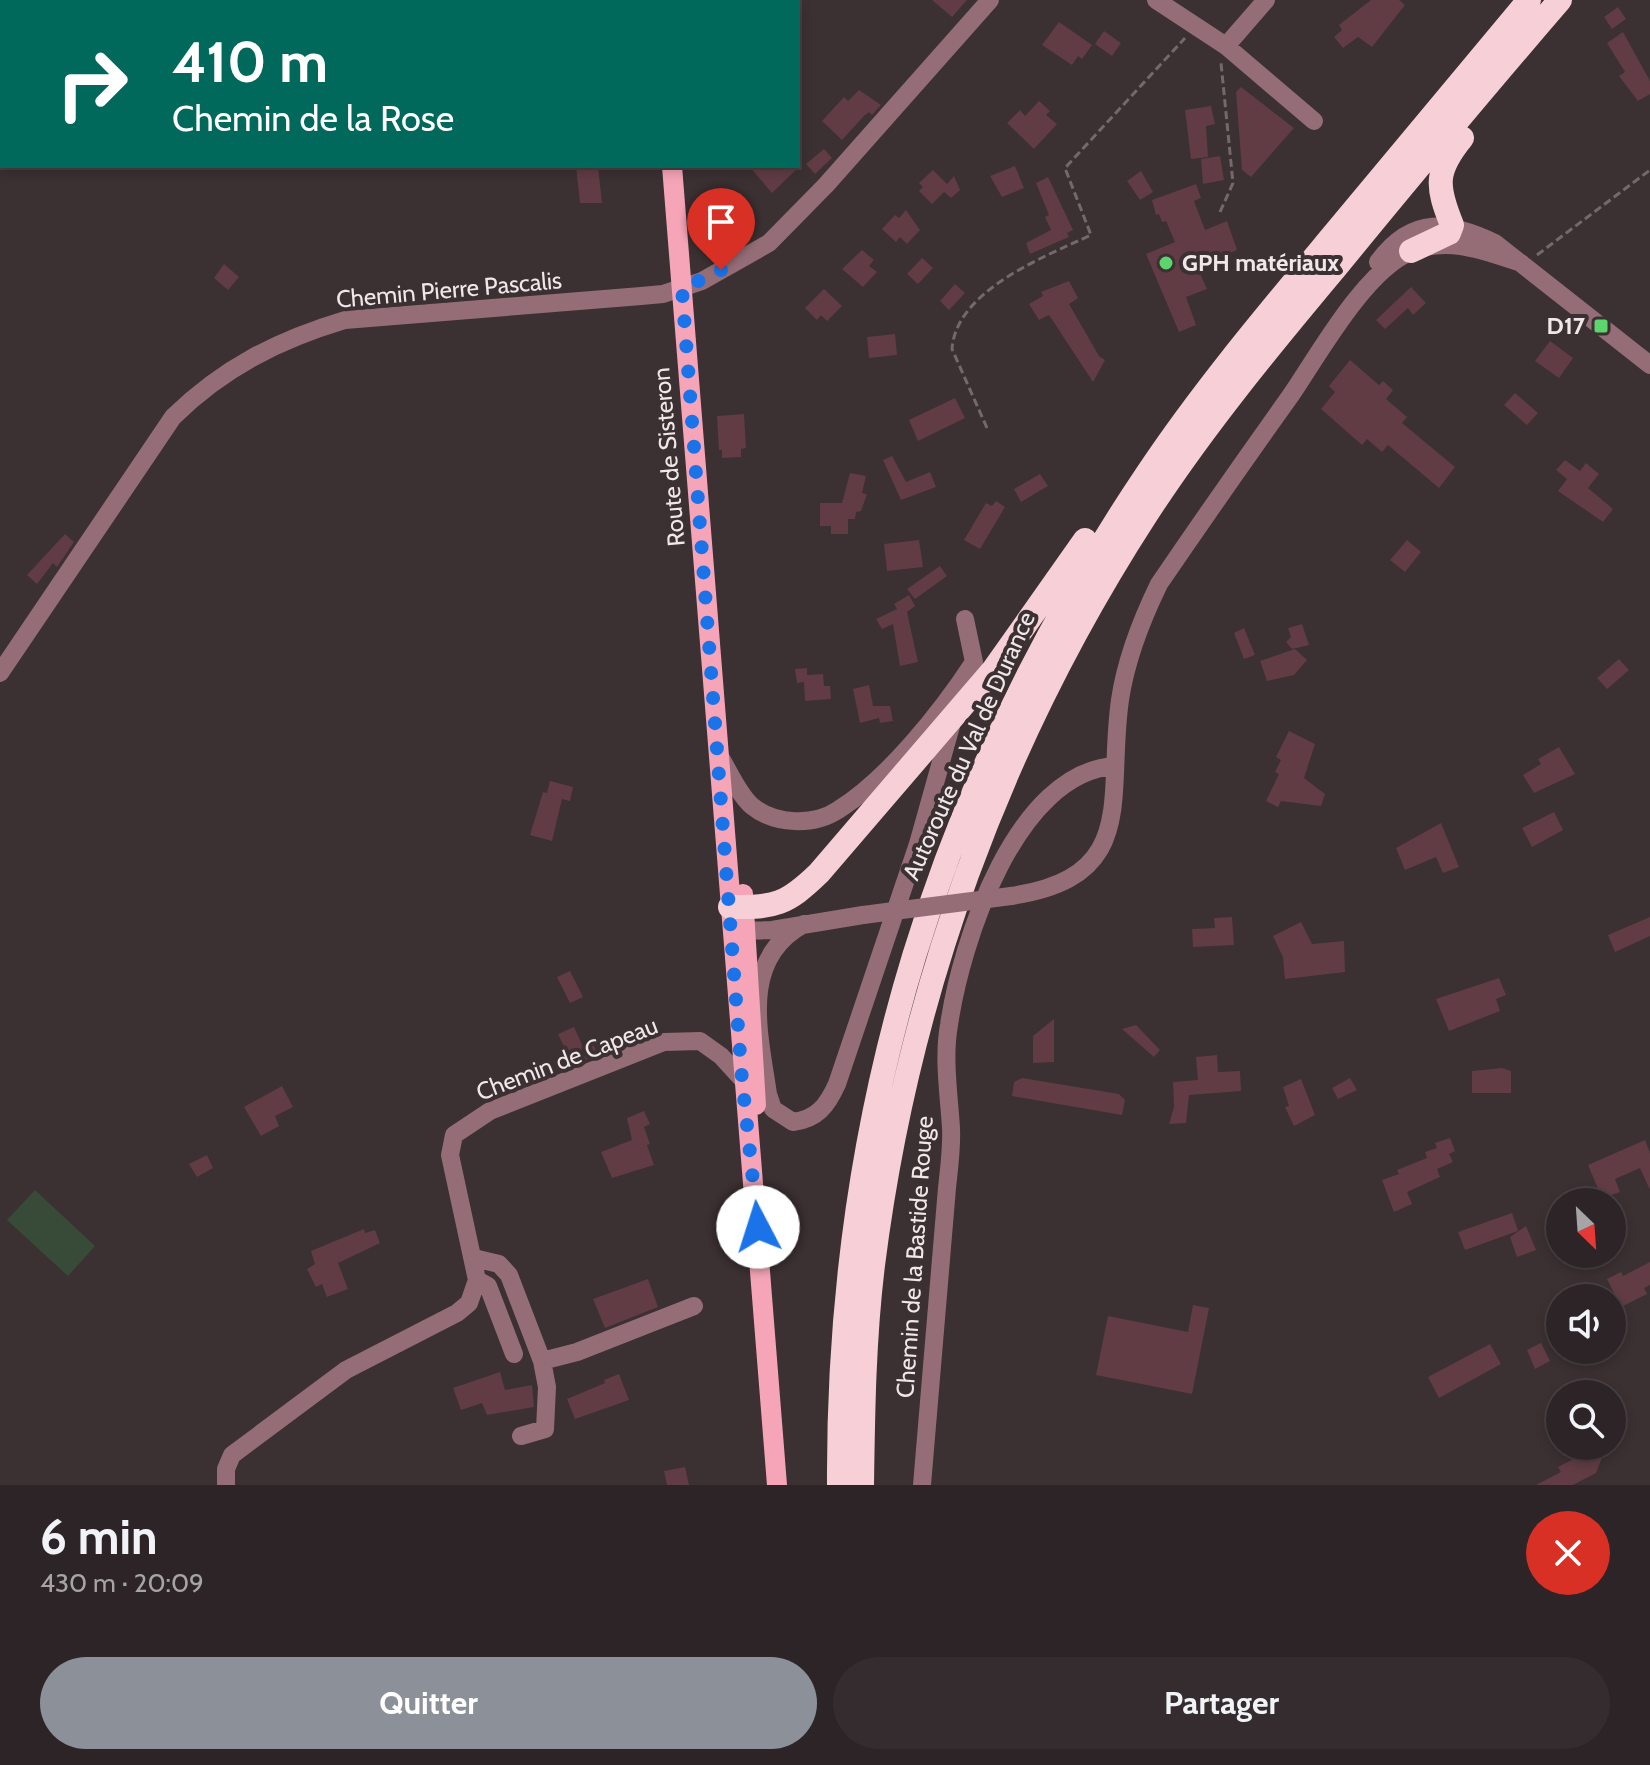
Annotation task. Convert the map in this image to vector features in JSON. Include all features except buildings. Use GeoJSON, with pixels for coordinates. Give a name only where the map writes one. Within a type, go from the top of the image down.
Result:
{"type":"FeatureCollection","features":[{"type":"Feature","properties":{"kind":"highway"},"geometry":{"type":"LineString","coordinates":[[738,918],[773,906],[803,888],[955,716],[1033,618],[1125,481],[1194,395],[1290,287],[1529,0]]}},
{"type":"Feature","properties":{"kind":"highway","name":"Autoroute du Val de Durance"},"geometry":{"type":"LineString","coordinates":[[862,1485],[864,1393],[873,1268],[890,1151],[936,959],[1001,785],[1070,643],[1146,516],[1215,417],[1395,195],[1560,0]]}},
{"type":"Feature","properties":{"kind":"highway"},"geometry":{"type":"LineString","coordinates":[[1411,251],[1449,233],[1452,225],[1440,189],[1446,158],[1570,0]]}},
{"type":"Feature","properties":{"kind":"highway","name":"Autoroute du Val de Durance"},"geometry":{"type":"LineString","coordinates":[[839,1485],[839,1414],[846,1295],[861,1176],[911,956],[938,875],[1036,655],[1093,556],[1158,458],[1290,287]]}},
{"type":"Feature","properties":{"kind":"main road","name":"Route de Sisteron"},"geometry":{"type":"LineString","coordinates":[[672,168],[720,752],[756,1075],[755,1198]]}},
{"type":"Feature","properties":{"kind":"main road","name":"Route de Sisteron"},"geometry":{"type":"LineString","coordinates":[[738,918],[742,1079],[755,1198],[777,1485]]}},
{"type":"Feature","properties":{"kind":"street","name":"Chemin Pierre Pascalis"},"geometry":{"type":"LineString","coordinates":[[0,673],[173,417],[207,384],[305,332],[345,320],[641,296],[682,289],[769,243],[826,185],[990,0]]}},
{"type":"Feature","properties":{"kind":"street"},"geometry":{"type":"LineString","coordinates":[[1156,0],[1226,46],[1314,121]]}},
{"type":"Feature","properties":{"kind":"street"},"geometry":{"type":"LineString","coordinates":[[1226,46],[1266,0]]}},
{"type":"Feature","properties":{"kind":"street"},"geometry":{"type":"LineString","coordinates":[[738,918],[804,924],[1011,896],[1058,885],[1092,861],[1110,825],[1120,700],[1132,647],[1159,584],[1383,256],[1404,238],[1438,224],[1452,225],[1495,243],[1650,365]]}},
{"type":"Feature","properties":{"kind":"street"},"geometry":{"type":"LineString","coordinates":[[1340,321],[1389,263],[1411,251],[1450,244],[1474,247],[1524,265]]}},
{"type":"Feature","properties":{"kind":"street"},"geometry":{"type":"LineString","coordinates":[[720,752],[751,805],[777,820],[813,820],[838,811],[883,771],[953,694],[974,662],[965,619]]}},
{"type":"Feature","properties":{"kind":"street"},"geometry":{"type":"LineString","coordinates":[[804,924],[786,934],[773,947],[762,965],[759,981],[768,1094],[773,1109],[793,1122],[808,1120],[821,1111],[837,1084],[918,844],[943,745],[955,716]]}},
{"type":"Feature","properties":{"kind":"street","name":"Chemin de la Bastide Rouge"},"geometry":{"type":"LineString","coordinates":[[922,1485],[951,1132],[948,1027],[962,963],[987,898],[1038,807],[1077,775],[1115,766]]}},
{"type":"Feature","properties":{"kind":"street","name":"Chemin de Capeau"},"geometry":{"type":"LineString","coordinates":[[477,1280],[450,1155],[454,1135],[490,1111],[664,1042],[700,1041],[721,1056],[742,1079]]}},
{"type":"Feature","properties":{"kind":"street"},"geometry":{"type":"LineString","coordinates":[[474,1258],[499,1264],[509,1275],[542,1361],[547,1387],[545,1429],[521,1436]]}},
{"type":"Feature","properties":{"kind":"street"},"geometry":{"type":"LineString","coordinates":[[226,1485],[226,1469],[232,1455],[346,1370],[457,1313],[469,1303],[477,1280],[488,1286],[514,1354]]}},
{"type":"Feature","properties":{"kind":"street"},"geometry":{"type":"LineString","coordinates":[[542,1361],[577,1352],[694,1306]]}},
{"type":"Feature","properties":{"kind":"path"},"geometry":{"type":"LineString","coordinates":[[987,428],[952,349],[952,338],[964,317],[1005,276],[1091,235],[1065,168],[1195,28]]}},
{"type":"Feature","properties":{"kind":"path"},"geometry":{"type":"LineString","coordinates":[[1220,212],[1233,183],[1221,61],[1226,46]]}},
{"type":"Feature","properties":{"kind":"path"},"geometry":{"type":"LineString","coordinates":[[1524,265],[1650,170]]}},
{"type":"Feature","properties":{"kind":"green space"},"geometry":{"type":"Polygon","coordinates":[[[35,1190],[95,1246],[68,1276],[7,1220],[35,1190]]]}},
{"type":"Feature","properties":{"kind":"place","name":"GPH matériaux"},"geometry":{"type":"Point","coordinates":[1166,263]}},
{"type":"Feature","properties":{"kind":"place","name":"D17"},"geometry":{"type":"Point","coordinates":[1601,326]}},
{"type":"Feature","properties":{"kind":"route"},"geometry":{"type":"LineString","coordinates":[[721,270],[682,289],[719,744],[742,1079],[758,1227]]}}]}
